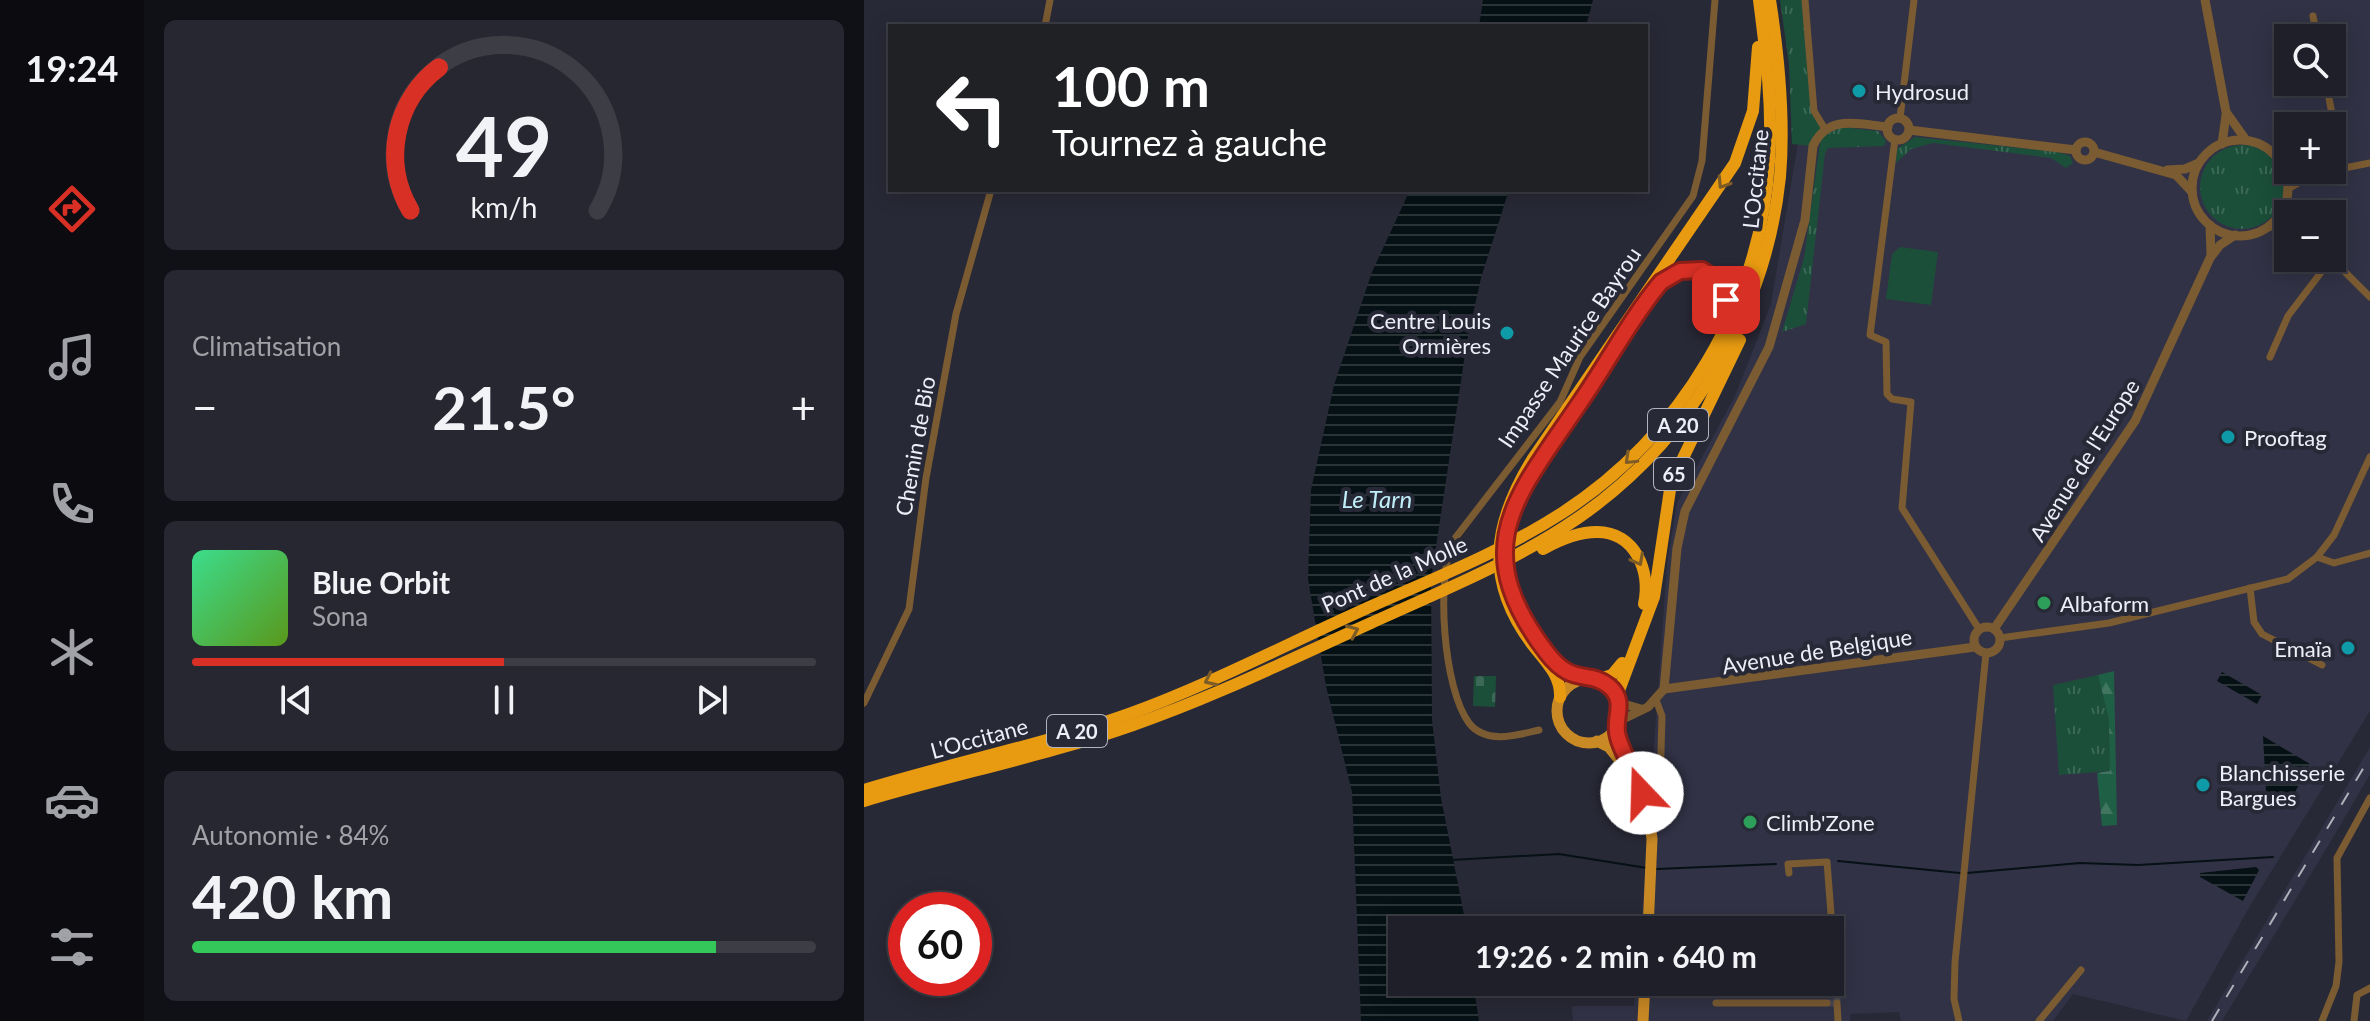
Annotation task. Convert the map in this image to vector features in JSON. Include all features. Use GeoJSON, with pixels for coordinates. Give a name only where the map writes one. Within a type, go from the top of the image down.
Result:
{"type":"FeatureCollection","features":[{"type":"Feature","properties":{"kind":"highway","name":"L'Occitane"},"geometry":{"type":"LineString","coordinates":[[1523,535],[1565,511],[1614,475],[1673,413],[1708,361],[1730,318],[1761,223],[1771,134],[1757,0]]}},
{"type":"Feature","properties":{"kind":"highway"},"geometry":{"type":"LineString","coordinates":[[1560,697],[1558,680],[1519,626],[1504,592],[1498,558],[1502,522],[1515,488],[1532,460],[1735,163],[1748,131],[1757,92],[1757,0]]}},
{"type":"Feature","properties":{"kind":"highway","name":"L'Occitane"},"geometry":{"type":"LineString","coordinates":[[1522,556],[1608,496],[1664,443],[1715,372],[1749,302],[1763,263],[1775,210],[1781,145],[1778,66],[1770,0]]}},
{"type":"Feature","properties":{"kind":"highway","name":"65"},"geometry":{"type":"LineString","coordinates":[[1618,699],[1654,597],[1671,483],[1748,322],[1763,263]]}},
{"type":"Feature","properties":{"kind":"highway"},"geometry":{"type":"LineString","coordinates":[[1522,556],[1578,534],[1596,532],[1611,534],[1628,543],[1638,556],[1647,585],[1642,613],[1621,665],[1612,675],[1590,680],[1558,665],[1520,615],[1510,591],[1503,557],[1508,523],[1534,468],[1653,291],[1680,271],[1702,270],[1719,282],[1726,309],[1673,413]]}},
{"type":"Feature","properties":{"kind":"highway","name":"Pont de la Molle"},"geometry":{"type":"LineString","coordinates":[[1281,647],[1523,535]]}},
{"type":"Feature","properties":{"kind":"highway","name":"Pont de la Molle"},"geometry":{"type":"LineString","coordinates":[[1282,663],[1522,556]]}},
{"type":"Feature","properties":{"kind":"highway","name":"L'Occitane"},"geometry":{"type":"LineString","coordinates":[[864,790],[1096,725],[1180,694],[1281,647]]}},
{"type":"Feature","properties":{"kind":"highway","name":"L'Occitane"},"geometry":{"type":"LineString","coordinates":[[864,801],[1134,725],[1282,663]]}},
{"type":"Feature","properties":{"kind":"main road"},"geometry":{"type":"LineString","coordinates":[[1618,723],[1609,735],[1597,741],[1579,741],[1564,731],[1558,718],[1560,697],[1572,683],[1590,680],[1608,686],[1618,699],[1618,723],[1618,738],[1634,767],[1652,839],[1648,916]]}},
{"type":"Feature","properties":{"kind":"main road"},"geometry":{"type":"LineString","coordinates":[[1597,741],[1614,752],[1642,793]]}},
{"type":"Feature","properties":{"kind":"main road"},"geometry":{"type":"LineString","coordinates":[[1643,1021],[1644,996]]}},
{"type":"Feature","properties":{"kind":"street"},"geometry":{"type":"LineString","coordinates":[[1045,24],[1050,0]]}},
{"type":"Feature","properties":{"kind":"street","name":"Impasse Maurice Bayrou"},"geometry":{"type":"LineString","coordinates":[[1539,730],[1506,738],[1489,735],[1469,724],[1454,684],[1444,628],[1445,558],[1453,541],[1560,402],[1580,357],[1693,196],[1702,161],[1715,0]]}},
{"type":"Feature","properties":{"kind":"street"},"geometry":{"type":"LineString","coordinates":[[1805,0],[1814,111],[1825,129]]}},
{"type":"Feature","properties":{"kind":"street"},"geometry":{"type":"LineString","coordinates":[[1900,118],[1914,0]]}},
{"type":"Feature","properties":{"kind":"street"},"geometry":{"type":"LineString","coordinates":[[2205,0],[2226,112],[2222,144]]}},
{"type":"Feature","properties":{"kind":"street"},"geometry":{"type":"LineString","coordinates":[[2313,16],[2314,24]]}},
{"type":"Feature","properties":{"kind":"street"},"geometry":{"type":"LineString","coordinates":[[2226,112],[2246,140],[2274,153]]}},
{"type":"Feature","properties":{"kind":"street"},"geometry":{"type":"LineString","coordinates":[[1888,127],[1893,119],[1900,118],[1908,123],[1905,138],[1895,139]]}},
{"type":"Feature","properties":{"kind":"street"},"geometry":{"type":"LineString","coordinates":[[1618,723],[1656,700],[1664,689],[1677,548],[1685,511],[1769,347],[1802,233],[1813,146],[1825,129],[1835,124],[1888,127]]}},
{"type":"Feature","properties":{"kind":"street"},"geometry":{"type":"LineString","coordinates":[[1888,127],[1895,139],[1870,335],[1882,339],[1888,348],[1887,394],[1892,399],[1911,402],[1902,508],[1979,629],[1997,633],[2109,623],[2288,579],[2317,557],[2342,522],[2370,457]]}},
{"type":"Feature","properties":{"kind":"street"},"geometry":{"type":"LineString","coordinates":[[1909,130],[2076,150],[2078,157],[2084,160],[2094,152],[2164,170],[2181,178],[2193,192],[2198,210],[2210,225],[2235,235],[2274,226]]}},
{"type":"Feature","properties":{"kind":"street"},"geometry":{"type":"LineString","coordinates":[[2164,170],[2185,169],[2222,144],[2246,140]]}},
{"type":"Feature","properties":{"kind":"street"},"geometry":{"type":"LineString","coordinates":[[2193,192],[2201,161]]}},
{"type":"Feature","properties":{"kind":"street"},"geometry":{"type":"LineString","coordinates":[[2346,167],[2370,163]]}},
{"type":"Feature","properties":{"kind":"street"},"geometry":{"type":"LineString","coordinates":[[2287,200],[2288,184]]}},
{"type":"Feature","properties":{"kind":"street"},"geometry":{"type":"LineString","coordinates":[[2288,189],[2297,184]]}},
{"type":"Feature","properties":{"kind":"street","name":"Chemin de Bio"},"geometry":{"type":"LineString","coordinates":[[864,703],[909,609],[926,478],[956,314],[990,192]]}},
{"type":"Feature","properties":{"kind":"street"},"geometry":{"type":"LineString","coordinates":[[2265,229],[2274,221]]}},
{"type":"Feature","properties":{"kind":"street","name":"Avenue de l'Europe"},"geometry":{"type":"LineString","coordinates":[[2210,225],[2210,258]]}},
{"type":"Feature","properties":{"kind":"street","name":"Avenue de l'Europe"},"geometry":{"type":"LineString","coordinates":[[1997,633],[2135,421],[2210,258],[2220,245],[2235,235]]}},
{"type":"Feature","properties":{"kind":"street"},"geometry":{"type":"LineString","coordinates":[[2270,357],[2288,316],[2321,272]]}},
{"type":"Feature","properties":{"kind":"street"},"geometry":{"type":"LineString","coordinates":[[2345,272],[2370,297]]}},
{"type":"Feature","properties":{"kind":"street"},"geometry":{"type":"LineString","coordinates":[[2317,557],[2334,563],[2370,553]]}},
{"type":"Feature","properties":{"kind":"street"},"geometry":{"type":"LineString","coordinates":[[2250,588],[2254,622],[2262,634],[2322,665]]}},
{"type":"Feature","properties":{"kind":"street"},"geometry":{"type":"LineString","coordinates":[[1979,629],[1974,635],[1975,647],[1986,653],[1997,649],[1997,633]]}},
{"type":"Feature","properties":{"kind":"street","name":"Avenue de Belgique"},"geometry":{"type":"LineString","coordinates":[[1664,689],[1975,647]]}},
{"type":"Feature","properties":{"kind":"street"},"geometry":{"type":"LineString","coordinates":[[1959,1021],[1954,981],[1986,653]]}},
{"type":"Feature","properties":{"kind":"street"},"geometry":{"type":"LineString","coordinates":[[1618,699],[1641,709]]}},
{"type":"Feature","properties":{"kind":"street"},"geometry":{"type":"LineString","coordinates":[[1656,700],[1662,716],[1659,823]]}},
{"type":"Feature","properties":{"kind":"street"},"geometry":{"type":"LineString","coordinates":[[2322,1021],[2336,986],[2339,962],[2337,858],[2370,798]]}},
{"type":"Feature","properties":{"kind":"street"},"geometry":{"type":"LineString","coordinates":[[1789,873],[1788,864],[1827,862],[1831,916]]}},
{"type":"Feature","properties":{"kind":"street"},"geometry":{"type":"LineString","coordinates":[[2039,1021],[2081,970]]}},
{"type":"Feature","properties":{"kind":"street"},"geometry":{"type":"LineString","coordinates":[[2354,1021],[2357,995],[2370,988]]}},
{"type":"Feature","properties":{"kind":"street"},"geometry":{"type":"LineString","coordinates":[[1716,1003],[1827,1003]]}},
{"type":"Feature","properties":{"kind":"street"},"geometry":{"type":"LineString","coordinates":[[1837,1003],[1838,1021]]}},
{"type":"Feature","properties":{"kind":"shaded area"},"geometry":{"type":"Polygon","coordinates":[[[1793,0],[2370,0],[2370,711],[2250,906],[2186,1021],[2073,994],[2053,1021],[1901,1021],[1899,1012],[1850,1014],[1850,1021],[1573,1021],[1572,1006],[1634,1006],[1635,996],[1844,996],[1844,916],[1642,916],[1667,564],[1677,503],[1735,396],[1771,304],[1800,131],[1793,0]]]}},
{"type":"Feature","properties":{"kind":"shaded area"},"geometry":{"type":"Polygon","coordinates":[[[2370,747],[2370,774],[2331,841],[2222,1021],[2207,1021],[2370,747]]]}},
{"type":"Feature","properties":{"kind":"green space"},"geometry":{"type":"Polygon","coordinates":[[[1780,0],[1805,0],[1814,111],[1825,129],[1813,146],[1792,144],[1789,64],[1780,0]]]}},
{"type":"Feature","properties":{"kind":"green space"},"geometry":{"type":"Polygon","coordinates":[[[1841,127],[1878,131],[1886,141],[1884,146],[1828,148],[1825,153],[1806,324],[1782,332],[1804,258],[1820,143],[1823,136],[1841,127]]]}},
{"type":"Feature","properties":{"kind":"green space"},"geometry":{"type":"Polygon","coordinates":[[[1915,137],[2058,152],[2070,156],[2073,163],[2066,168],[2051,158],[1933,143],[1911,149],[1896,163],[1897,149],[1915,137]]]}},
{"type":"Feature","properties":{"kind":"green space"},"geometry":{"type":"Polygon","coordinates":[[[2242,145],[2258,148],[2272,157],[2274,184],[2284,184],[2282,200],[2274,200],[2272,217],[2258,226],[2242,229],[2226,226],[2212,217],[2203,203],[2200,187],[2203,171],[2212,157],[2226,148],[2242,145]]]}},
{"type":"Feature","properties":{"kind":"green space"},"geometry":{"type":"Polygon","coordinates":[[[1900,247],[1938,252],[1931,305],[1886,299],[1892,254],[1900,247]]]}},
{"type":"Feature","properties":{"kind":"green space"},"geometry":{"type":"Polygon","coordinates":[[[2114,671],[2117,825],[2102,826],[2097,773],[2110,771],[2109,720],[2098,675],[2114,671]]]}},
{"type":"Feature","properties":{"kind":"green space"},"geometry":{"type":"Polygon","coordinates":[[[2098,675],[2109,720],[2111,771],[2059,775],[2053,685],[2098,675]]]}},
{"type":"Feature","properties":{"kind":"green space"},"geometry":{"type":"Polygon","coordinates":[[[1474,676],[1496,676],[1495,707],[1473,706],[1474,676]]]}},
{"type":"Feature","properties":{"kind":"water"},"geometry":{"type":"Polygon","coordinates":[[[1483,0],[1593,0],[1587,24],[1479,24],[1483,0]]]}},
{"type":"Feature","properties":{"kind":"water","name":"Le Tarn"},"geometry":{"type":"Polygon","coordinates":[[[1409,192],[1508,192],[1481,278],[1467,341],[1431,580],[1432,720],[1441,798],[1464,916],[1388,916],[1388,996],[1475,996],[1479,1021],[1361,1021],[1352,792],[1326,686],[1308,579],[1311,490],[1334,385],[1372,272],[1409,192]]]}},
{"type":"Feature","properties":{"kind":"water"},"geometry":{"type":"Polygon","coordinates":[[[2222,672],[2262,695],[2257,704],[2217,681],[2222,672]]]}},
{"type":"Feature","properties":{"kind":"water"},"geometry":{"type":"Polygon","coordinates":[[[2263,736],[2310,764],[2287,807],[2266,792],[2263,736]]]}},
{"type":"Feature","properties":{"kind":"water"},"geometry":{"type":"Polygon","coordinates":[[[2256,867],[2259,870],[2243,901],[2200,877],[2200,873],[2256,867]]]}},
{"type":"Feature","properties":{"kind":"waterway"},"geometry":{"type":"LineString","coordinates":[[1451,860],[1559,854],[1647,868]]}},
{"type":"Feature","properties":{"kind":"waterway"},"geometry":{"type":"LineString","coordinates":[[1967,873],[2080,863],[2138,865],[2273,857]]}},
{"type":"Feature","properties":{"kind":"waterway"},"geometry":{"type":"LineString","coordinates":[[1838,861],[1960,873]]}},
{"type":"Feature","properties":{"kind":"waterway"},"geometry":{"type":"LineString","coordinates":[[1657,869],[1776,864]]}},
{"type":"Feature","properties":{"kind":"tunnel"},"geometry":{"type":"LineString","coordinates":[[1827,1003],[1837,1003],[1837,996]]}},
{"type":"Feature","properties":{"kind":"railway"},"geometry":{"type":"LineString","coordinates":[[2212,1021],[2370,757]]}},
{"type":"Feature","properties":{"kind":"place","name":"Hydrosud"},"geometry":{"type":"Point","coordinates":[1859,91]}},
{"type":"Feature","properties":{"kind":"place","name":"Centre Louis Ormières"},"geometry":{"type":"Point","coordinates":[1507,333]}},
{"type":"Feature","properties":{"kind":"place","name":"Prooftag"},"geometry":{"type":"Point","coordinates":[2228,437]}},
{"type":"Feature","properties":{"kind":"place","name":"Albaform"},"geometry":{"type":"Point","coordinates":[2044,603]}},
{"type":"Feature","properties":{"kind":"place","name":"Emaïa"},"geometry":{"type":"Point","coordinates":[2348,648]}},
{"type":"Feature","properties":{"kind":"place","name":"Blanchisserie Bargues"},"geometry":{"type":"Point","coordinates":[2203,785]}},
{"type":"Feature","properties":{"kind":"place","name":"Climb'Zone"},"geometry":{"type":"Point","coordinates":[1750,822]}},
{"type":"Feature","properties":{"kind":"route"},"geometry":{"type":"LineString","coordinates":[[1642,793],[1639,778],[1618,738],[1620,709],[1613,690],[1602,682],[1566,673],[1520,615],[1510,591],[1503,557],[1506,533],[1520,491],[1534,468],[1661,282],[1680,271],[1702,270],[1719,282],[1726,300]]}}]}
